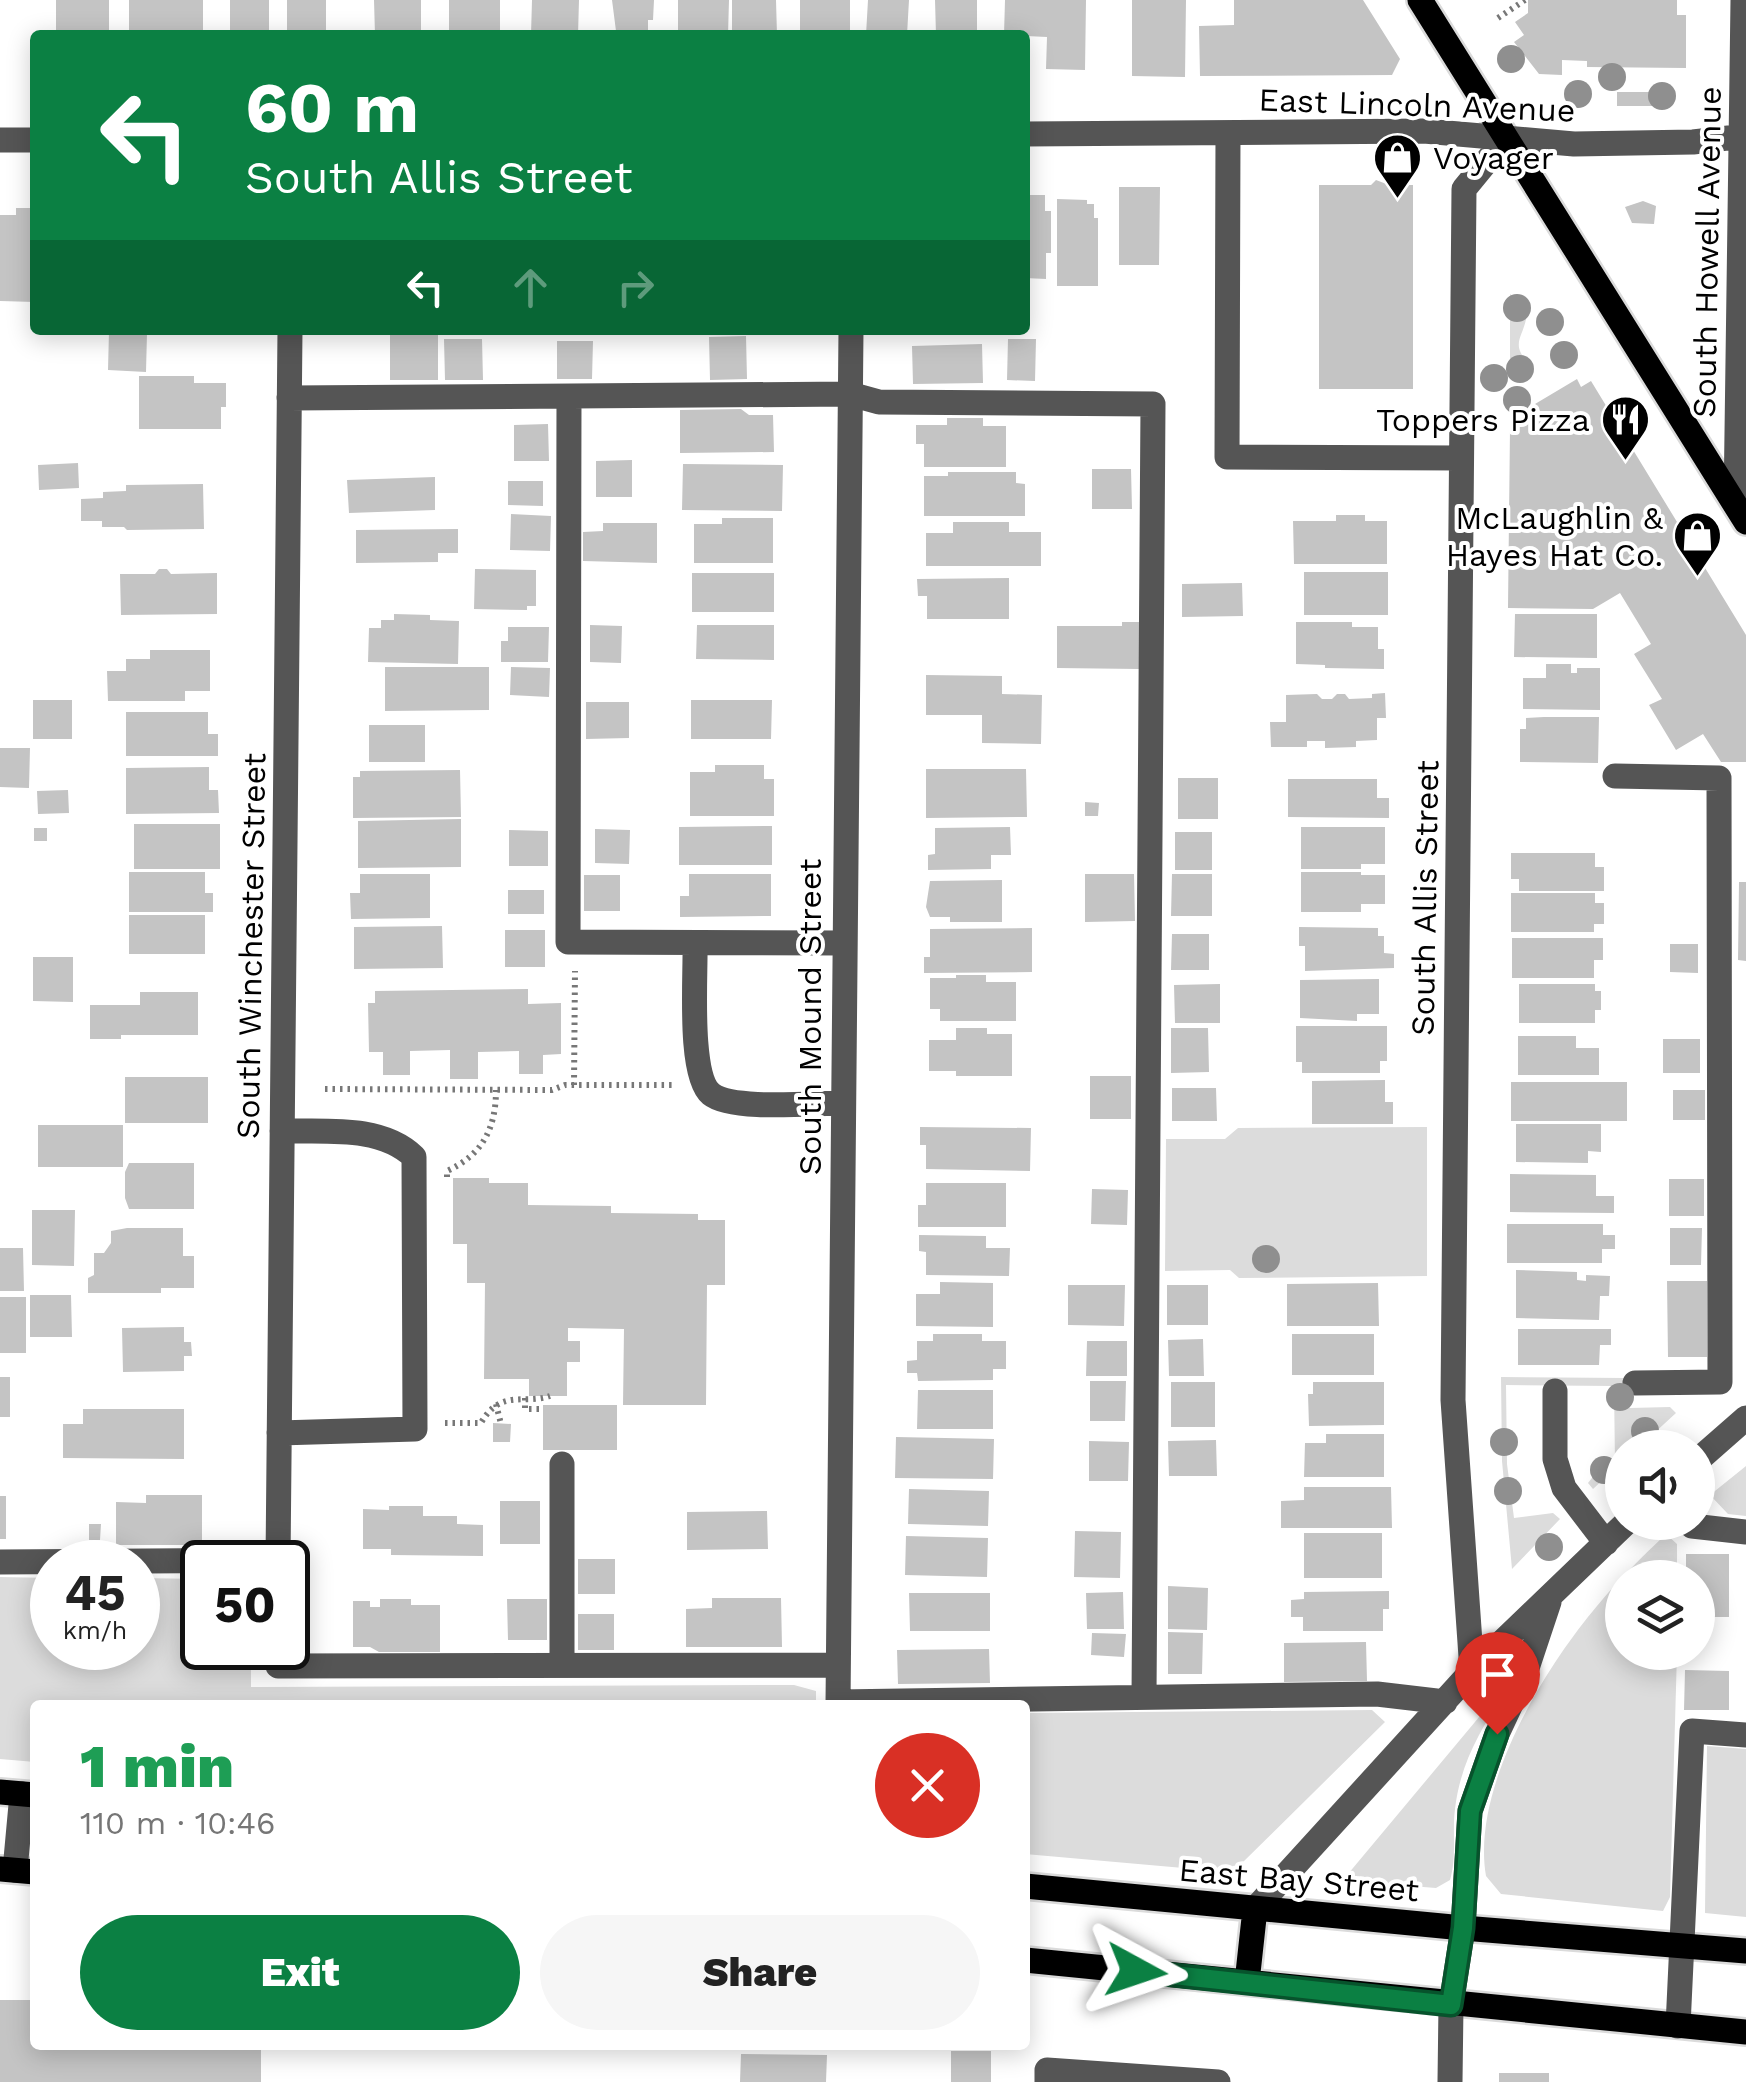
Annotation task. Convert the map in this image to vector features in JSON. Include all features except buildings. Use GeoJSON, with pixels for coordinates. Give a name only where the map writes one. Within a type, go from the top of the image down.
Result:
{"type":"FeatureCollection","features":[{"type":"Feature","properties":{"kind":"main road"},"geometry":{"type":"LineString","coordinates":[[1420,0],[1741,514]]}},
{"type":"Feature","properties":{"kind":"main road","name":"East Bay Street"},"geometry":{"type":"LineString","coordinates":[[1030,1886],[1746,1951]]}},
{"type":"Feature","properties":{"kind":"main road"},"geometry":{"type":"LineString","coordinates":[[1248,1982],[1255,1908]]}},
{"type":"Feature","properties":{"kind":"main road"},"geometry":{"type":"LineString","coordinates":[[1030,1960],[1746,2032]]}},
{"type":"Feature","properties":{"kind":"street","name":"South Howell Avenue"},"geometry":{"type":"LineString","coordinates":[[1741,514],[1743,0]]}},
{"type":"Feature","properties":{"kind":"street","name":"East Lincoln Avenue"},"geometry":{"type":"LineString","coordinates":[[1030,134],[1424,131],[1574,144],[1693,142],[1743,136]]}},
{"type":"Feature","properties":{"kind":"street"},"geometry":{"type":"LineString","coordinates":[[1228,132],[1227,457],[1461,458]]}},
{"type":"Feature","properties":{"kind":"street","name":"South Allis Street"},"geometry":{"type":"LineString","coordinates":[[1472,1672],[1453,1400],[1464,189],[1505,139]]}},
{"type":"Feature","properties":{"kind":"street"},"geometry":{"type":"LineString","coordinates":[[0,140],[30,140]]}},
{"type":"Feature","properties":{"kind":"street","name":"South Winchester Street"},"geometry":{"type":"LineString","coordinates":[[278,1540],[290,335]]}},
{"type":"Feature","properties":{"kind":"street","name":"South Mound Street"},"geometry":{"type":"LineString","coordinates":[[838,1700],[850,335]]}},
{"type":"Feature","properties":{"kind":"street"},"geometry":{"type":"LineString","coordinates":[[289,398],[850,394],[879,402],[1153,404],[1144,1697]]}},
{"type":"Feature","properties":{"kind":"street"},"geometry":{"type":"LineString","coordinates":[[569,397],[568,942],[843,943]]}},
{"type":"Feature","properties":{"kind":"street"},"geometry":{"type":"LineString","coordinates":[[1615,776],[1720,778],[1720,1382],[1746,1417],[1715,1445]]}},
{"type":"Feature","properties":{"kind":"street"},"geometry":{"type":"LineString","coordinates":[[1720,860],[1746,860]]}},
{"type":"Feature","properties":{"kind":"street"},"geometry":{"type":"LineString","coordinates":[[696,942],[697,1071],[711,1094],[734,1103],[842,1103]]}},
{"type":"Feature","properties":{"kind":"street"},"geometry":{"type":"LineString","coordinates":[[280,1433],[414,1429],[414,1157],[398,1142],[362,1134],[282,1131]]}},
{"type":"Feature","properties":{"kind":"street"},"geometry":{"type":"LineString","coordinates":[[1635,1383],[1720,1382]]}},
{"type":"Feature","properties":{"kind":"street"},"geometry":{"type":"LineString","coordinates":[[1555,1391],[1555,1459],[1564,1488],[1606,1543]]}},
{"type":"Feature","properties":{"kind":"street"},"geometry":{"type":"LineString","coordinates":[[562,1464],[562,1664]]}},
{"type":"Feature","properties":{"kind":"street"},"geometry":{"type":"LineString","coordinates":[[1715,1529],[1746,1532]]}},
{"type":"Feature","properties":{"kind":"street"},"geometry":{"type":"LineString","coordinates":[[1255,1908],[1472,1672],[1609,1540]]}},
{"type":"Feature","properties":{"kind":"street"},"geometry":{"type":"LineString","coordinates":[[0,1562],[180,1562]]}},
{"type":"Feature","properties":{"kind":"street"},"geometry":{"type":"LineString","coordinates":[[1450,2082],[1451,2005],[1463,1928],[1470,1811],[1551,1598]]}},
{"type":"Feature","properties":{"kind":"street"},"geometry":{"type":"LineString","coordinates":[[310,1658],[838,1665]]}},
{"type":"Feature","properties":{"kind":"street"},"geometry":{"type":"LineString","coordinates":[[1013,1700],[1377,1694],[1444,1702]]}},
{"type":"Feature","properties":{"kind":"street"},"geometry":{"type":"LineString","coordinates":[[1678,2026],[1692,1731],[1746,1735]]}},
{"type":"Feature","properties":{"kind":"street"},"geometry":{"type":"LineString","coordinates":[[17,1870],[19,1794]]}},
{"type":"Feature","properties":{"kind":"street"},"geometry":{"type":"LineString","coordinates":[[1047,2082],[1047,2070],[1218,2082]]}},
{"type":"Feature","properties":{"kind":"path"},"geometry":{"type":"LineString","coordinates":[[1498,18],[1525,0]]}},
{"type":"Feature","properties":{"kind":"path"},"geometry":{"type":"LineString","coordinates":[[1514,9],[1520,18]]}},
{"type":"Feature","properties":{"kind":"path"},"geometry":{"type":"LineString","coordinates":[[574,1085],[575,942]]}},
{"type":"Feature","properties":{"kind":"path"},"geometry":{"type":"LineString","coordinates":[[325,1089],[552,1090],[574,1085],[705,1085]]}},
{"type":"Feature","properties":{"kind":"path"},"geometry":{"type":"LineString","coordinates":[[446,1185],[447,1171],[466,1163],[493,1129],[496,1090]]}},
{"type":"Feature","properties":{"kind":"path"},"geometry":{"type":"LineString","coordinates":[[444,1404],[444,1423],[481,1422],[496,1404],[550,1396]]}},
{"type":"Feature","properties":{"kind":"path"},"geometry":{"type":"LineString","coordinates":[[526,1398],[526,1409],[544,1409]]}},
{"type":"Feature","properties":{"kind":"path"},"geometry":{"type":"LineString","coordinates":[[496,1404],[501,1424]]}},
{"type":"Feature","properties":{"kind":"shaded area"},"geometry":{"type":"Polygon","coordinates":[[[1510,294],[1527,309],[1519,345],[1533,367],[1525,380],[1516,380],[1510,374],[1510,294]]]}},
{"type":"Feature","properties":{"kind":"shaded area"},"geometry":{"type":"Polygon","coordinates":[[[1427,1127],[1427,1276],[1239,1278],[1230,1270],[1165,1271],[1166,1139],[1225,1139],[1238,1128],[1427,1127]]]}},
{"type":"Feature","properties":{"kind":"shaded area"},"geometry":{"type":"Polygon","coordinates":[[[1501,1377],[1626,1378],[1626,1401],[1630,1408],[1670,1407],[1676,1413],[1658,1430],[1615,1430],[1614,1386],[1506,1385],[1507,1464],[1514,1518],[1553,1513],[1560,1519],[1512,1569],[1502,1461],[1501,1377]]]}},
{"type":"Feature","properties":{"kind":"shaded area"},"geometry":{"type":"Polygon","coordinates":[[[1602,1465],[1605,1478],[1593,1489],[1588,1483],[1602,1465]]]}},
{"type":"Feature","properties":{"kind":"shaded area"},"geometry":{"type":"Polygon","coordinates":[[[1746,1466],[1746,1516],[1728,1514],[1715,1500],[1715,1491],[1746,1466]]]}},
{"type":"Feature","properties":{"kind":"shaded area"},"geometry":{"type":"Polygon","coordinates":[[[1660,1540],[1677,1544],[1677,1560],[1639,1560],[1660,1540]]]}},
{"type":"Feature","properties":{"kind":"shaded area"},"geometry":{"type":"Polygon","coordinates":[[[0,1577],[30,1578],[30,1670],[160,1670],[160,1578],[180,1579],[180,1670],[251,1670],[251,1687],[794,1685],[816,1691],[816,1700],[30,1700],[30,1762],[0,1759],[0,1577]]]}},
{"type":"Feature","properties":{"kind":"shaded area"},"geometry":{"type":"Polygon","coordinates":[[[1605,1597],[1605,1670],[1677,1670],[1670,1897],[1663,1911],[1501,1894],[1486,1876],[1484,1842],[1500,1769],[1534,1697],[1576,1632],[1605,1597]]]}},
{"type":"Feature","properties":{"kind":"shaded area"},"geometry":{"type":"Polygon","coordinates":[[[1500,1692],[1504,1694],[1479,1735],[1461,1778],[1450,1880],[1436,1888],[1348,1881],[1348,1874],[1500,1692]]]}},
{"type":"Feature","properties":{"kind":"shaded area"},"geometry":{"type":"Polygon","coordinates":[[[1372,1710],[1385,1722],[1241,1864],[1206,1870],[1030,1854],[1030,1713],[1372,1710]]]}},
{"type":"Feature","properties":{"kind":"shaded area"},"geometry":{"type":"Polygon","coordinates":[[[1707,1746],[1746,1749],[1746,1917],[1705,1913],[1707,1746]]]}},
{"type":"Feature","properties":{"kind":"place","name":"Voyager"},"geometry":{"type":"Point","coordinates":[1398,200]}},
{"type":"Feature","properties":{"kind":"place","name":"Toppers Pizza"},"geometry":{"type":"Point","coordinates":[1625,462]}},
{"type":"Feature","properties":{"kind":"place","name":"McLaughlin & Hayes Hat Co."},"geometry":{"type":"Point","coordinates":[1698,578]}},
{"type":"Feature","properties":{"kind":"route"},"geometry":{"type":"LineString","coordinates":[[1136,1971],[1451,2005],[1463,1928],[1470,1811],[1497,1734]]}}]}
